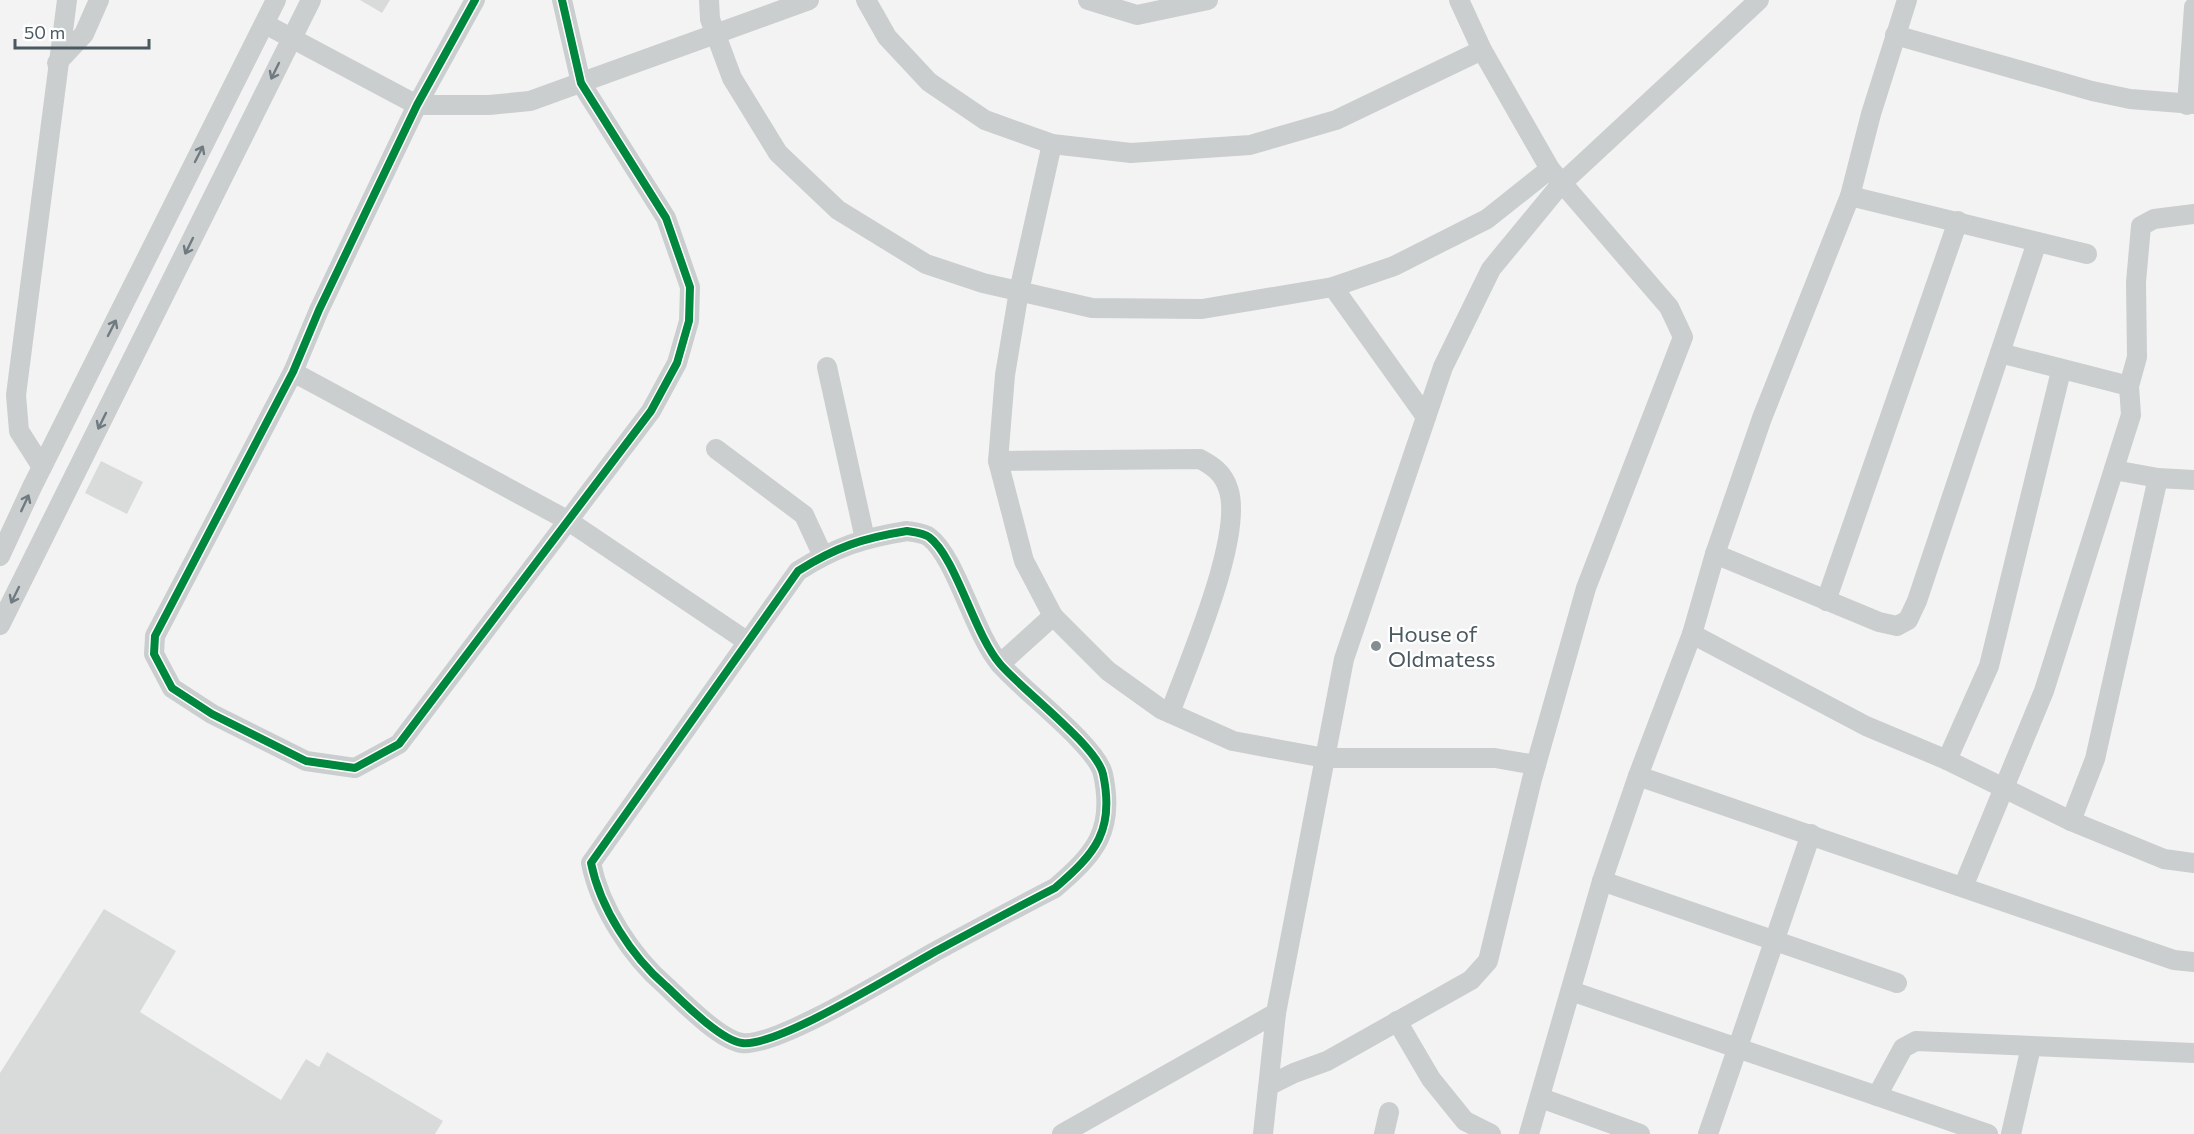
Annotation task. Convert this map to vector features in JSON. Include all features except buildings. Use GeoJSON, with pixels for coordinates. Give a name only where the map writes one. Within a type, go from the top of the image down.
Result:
{"type":"FeatureCollection","features":[{"type":"Feature","properties":{"kind":"street"},"geometry":{"type":"LineString","coordinates":[[42,467],[19,431],[16,395],[57,63],[67,0]]}},
{"type":"Feature","properties":{"kind":"street"},"geometry":{"type":"LineString","coordinates":[[57,63],[84,34],[99,0]]}},
{"type":"Feature","properties":{"kind":"street"},"geometry":{"type":"LineString","coordinates":[[0,556],[42,467],[276,0]]}},
{"type":"Feature","properties":{"kind":"street"},"geometry":{"type":"LineString","coordinates":[[0,626],[311,0]]}},
{"type":"Feature","properties":{"kind":"street"},"geometry":{"type":"LineString","coordinates":[[475,0],[417,105],[318,310],[293,372],[155,636],[154,654],[172,688],[212,714],[306,761],[355,768],[399,744],[651,411],[677,363],[689,321],[690,287],[666,219],[581,83],[562,0]]}},
{"type":"Feature","properties":{"kind":"street"},"geometry":{"type":"LineString","coordinates":[[709,0],[710,19],[732,78],[778,153],[838,210],[926,264],[983,283],[1092,308],[1202,309],[1333,287],[1394,266],[1487,219],[1555,177],[1759,0]]}},
{"type":"Feature","properties":{"kind":"street"},"geometry":{"type":"LineString","coordinates":[[265,24],[417,105],[489,105],[530,101],[809,0]]}},
{"type":"Feature","properties":{"kind":"street"},"geometry":{"type":"LineString","coordinates":[[867,0],[887,37],[929,82],[985,120],[1052,144],[1131,153],[1250,145],[1336,120],[1482,50]]}},
{"type":"Feature","properties":{"kind":"street"},"geometry":{"type":"LineString","coordinates":[[1088,0],[1137,15],[1208,0]]}},
{"type":"Feature","properties":{"kind":"street"},"geometry":{"type":"LineString","coordinates":[[1270,1085],[1327,1061],[1471,980],[1488,961],[1536,765],[1586,588],[1683,337],[1669,307],[1555,177],[1482,50],[1459,0]]}},
{"type":"Feature","properties":{"kind":"street"},"geometry":{"type":"LineString","coordinates":[[1529,1134],[1602,881],[1638,776],[1692,634],[1714,554],[1762,418],[1850,196],[1895,34],[1901,1]]}},
{"type":"Feature","properties":{"kind":"street"},"geometry":{"type":"LineString","coordinates":[[1895,34],[2092,91],[2130,99],[2190,104],[2194,7]]}},
{"type":"Feature","properties":{"kind":"street"},"geometry":{"type":"LineString","coordinates":[[1052,144],[1019,291],[1005,375],[998,461],[1024,561],[1053,616],[1108,671],[1170,713],[1233,741],[1325,758],[1495,758],[1536,765]]}},
{"type":"Feature","properties":{"kind":"street"},"geometry":{"type":"LineString","coordinates":[[1263,1134],[1276,1013],[1344,659],[1443,367],[1491,269],[1555,177]]}},
{"type":"Feature","properties":{"kind":"street"},"geometry":{"type":"LineString","coordinates":[[1850,196],[2087,254]]}},
{"type":"Feature","properties":{"kind":"street"},"geometry":{"type":"LineString","coordinates":[[1963,887],[2044,691],[2131,415],[2129,386],[2137,357],[2136,282],[2141,226],[2154,219],[2194,214]]}},
{"type":"Feature","properties":{"kind":"street"},"geometry":{"type":"LineString","coordinates":[[1826,602],[1958,221]]}},
{"type":"Feature","properties":{"kind":"street"},"geometry":{"type":"LineString","coordinates":[[1714,554],[1826,602],[1888,624],[1897,626],[1908,620],[1917,601],[2037,242]]}},
{"type":"Feature","properties":{"kind":"street"},"geometry":{"type":"LineString","coordinates":[[1333,287],[1426,417]]}},
{"type":"Feature","properties":{"kind":"street"},"geometry":{"type":"LineString","coordinates":[[2000,353],[2061,371],[2129,386]]}},
{"type":"Feature","properties":{"kind":"street"},"geometry":{"type":"LineString","coordinates":[[827,367],[865,539]]}},
{"type":"Feature","properties":{"kind":"street"},"geometry":{"type":"LineString","coordinates":[[1947,760],[1989,666],[2061,371]]}},
{"type":"Feature","properties":{"kind":"street"},"geometry":{"type":"LineString","coordinates":[[293,372],[567,520],[748,642]]}},
{"type":"Feature","properties":{"kind":"street"},"geometry":{"type":"LineString","coordinates":[[716,449],[804,515],[823,556]]}},
{"type":"Feature","properties":{"kind":"street"},"geometry":{"type":"LineString","coordinates":[[998,461],[1200,459],[1218,469],[1228,488],[1233,512],[1228,549],[1170,713]]}},
{"type":"Feature","properties":{"kind":"street"},"geometry":{"type":"LineString","coordinates":[[2114,470],[2158,478],[2194,480]]}},
{"type":"Feature","properties":{"kind":"street"},"geometry":{"type":"LineString","coordinates":[[2071,821],[2095,759],[2158,478]]}},
{"type":"Feature","properties":{"kind":"street"},"geometry":{"type":"LineString","coordinates":[[907,531],[928,536],[944,555],[971,615],[1000,664],[1080,741],[1103,771],[1108,808],[1098,844],[1076,870],[1055,888],[810,1020],[764,1041],[741,1043],[709,1025],[645,968],[594,881],[591,863],[798,571],[823,556],[865,539],[907,531]]}},
{"type":"Feature","properties":{"kind":"street"},"geometry":{"type":"LineString","coordinates":[[1000,664],[1053,616]]}},
{"type":"Feature","properties":{"kind":"street"},"geometry":{"type":"LineString","coordinates":[[1692,634],[1866,726],[1947,760],[2071,821],[2164,859],[2194,863]]}},
{"type":"Feature","properties":{"kind":"street"},"geometry":{"type":"LineString","coordinates":[[1638,776],[2174,960],[2194,962]]}},
{"type":"Feature","properties":{"kind":"street"},"geometry":{"type":"LineString","coordinates":[[1708,1134],[1811,834]]}},
{"type":"Feature","properties":{"kind":"street"},"geometry":{"type":"LineString","coordinates":[[1602,881],[1897,983]]}},
{"type":"Feature","properties":{"kind":"street"},"geometry":{"type":"LineString","coordinates":[[1571,992],[1988,1134]]}},
{"type":"Feature","properties":{"kind":"street"},"geometry":{"type":"LineString","coordinates":[[1062,1134],[1276,1013]]}},
{"type":"Feature","properties":{"kind":"street"},"geometry":{"type":"LineString","coordinates":[[1397,1021],[1431,1079],[1465,1121],[1491,1134]]}},
{"type":"Feature","properties":{"kind":"street"},"geometry":{"type":"LineString","coordinates":[[1877,1096],[1903,1048],[1916,1041],[2194,1053]]}},
{"type":"Feature","properties":{"kind":"street"},"geometry":{"type":"LineString","coordinates":[[2011,1134],[2031,1047]]}},
{"type":"Feature","properties":{"kind":"street"},"geometry":{"type":"LineString","coordinates":[[1540,1098],[1640,1134]]}},
{"type":"Feature","properties":{"kind":"street"},"geometry":{"type":"LineString","coordinates":[[1384,1134],[1389,1112]]}},
{"type":"Feature","properties":{"kind":"cycle path"},"geometry":{"type":"LineString","coordinates":[[475,0],[417,105],[319,310],[293,372],[155,636],[154,654],[172,688],[212,714],[306,761],[355,768],[399,744],[651,411],[677,363],[689,321],[690,287],[666,218],[581,83],[562,0]]}},
{"type":"Feature","properties":{"kind":"cycle path"},"geometry":{"type":"LineString","coordinates":[[907,531],[927,536],[939,547],[948,561],[982,634],[1000,664],[1074,734],[1098,762],[1103,774],[1106,794],[1104,825],[1091,851],[1055,888],[810,1021],[759,1041],[742,1043],[713,1028],[641,961],[610,914],[595,880],[591,863],[798,571],[850,545],[907,531]]}},
{"type":"Feature","properties":{"kind":"place","name":"House of Oldmatess"},"geometry":{"type":"Point","coordinates":[1376,646]}}]}
